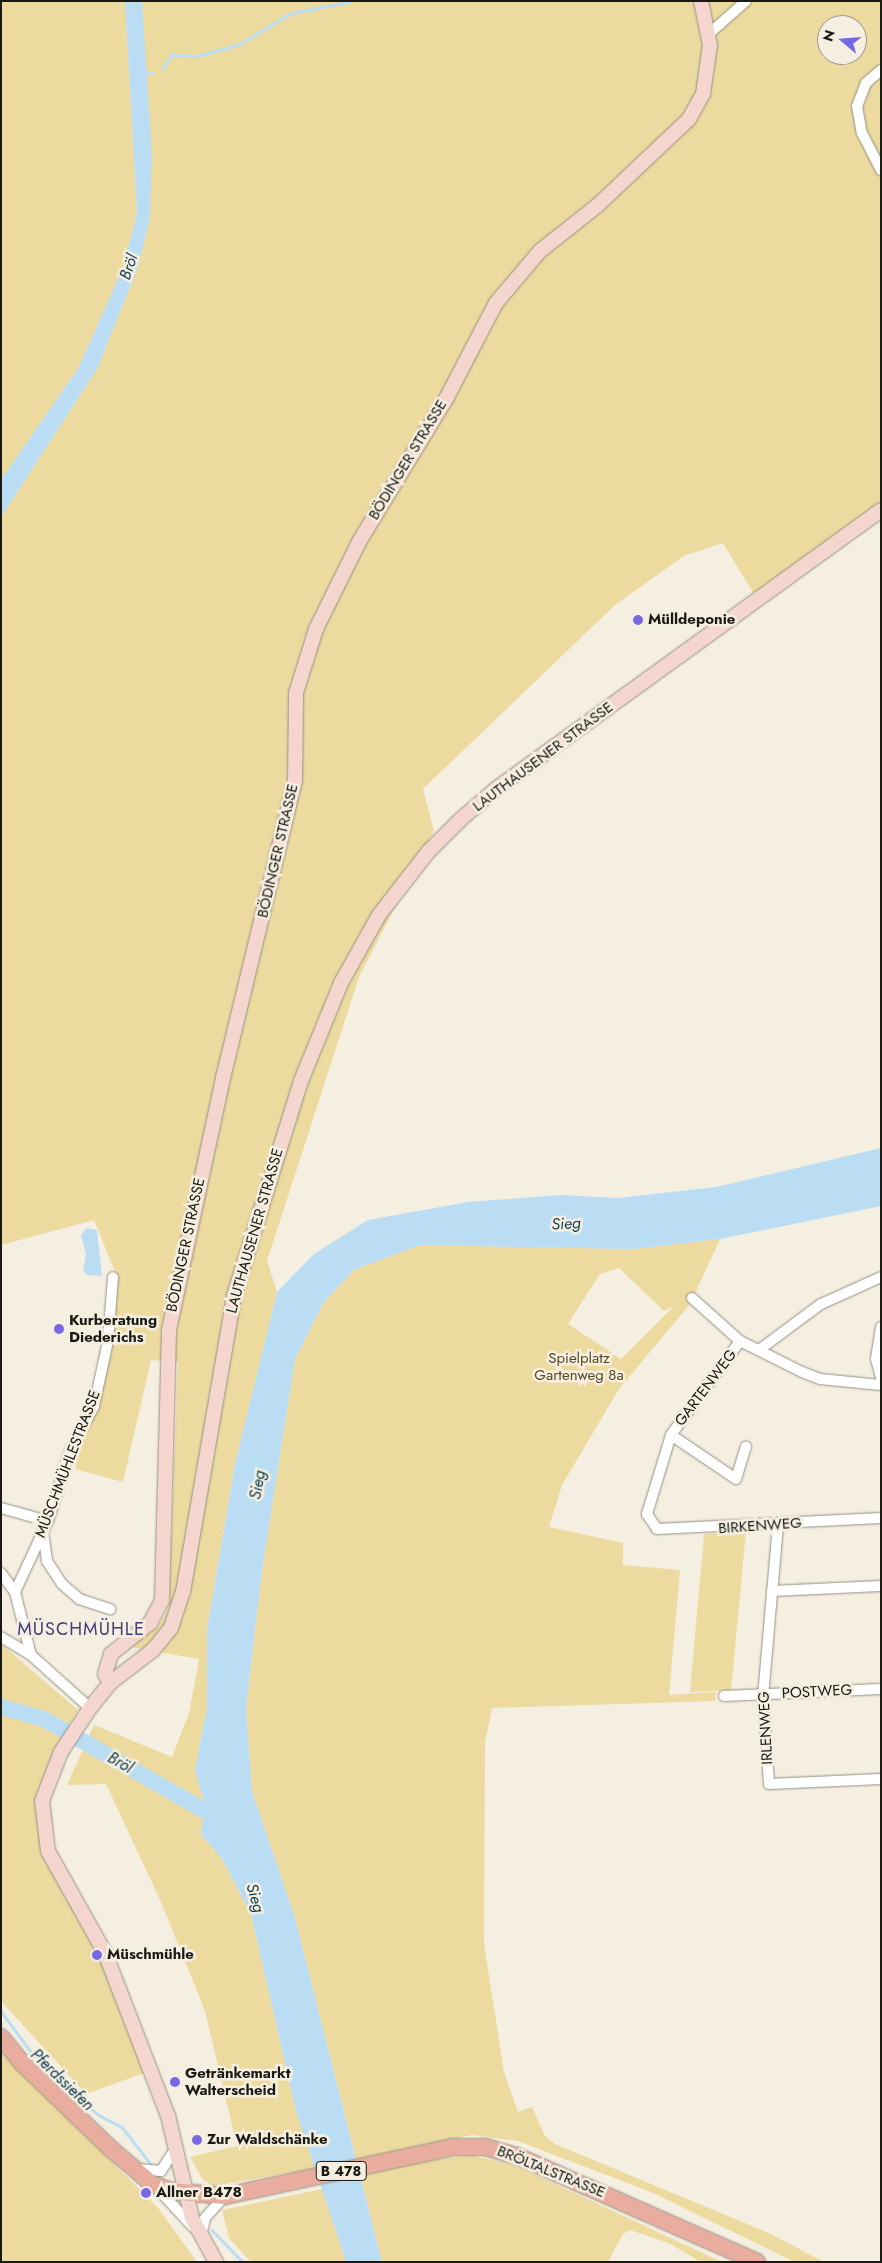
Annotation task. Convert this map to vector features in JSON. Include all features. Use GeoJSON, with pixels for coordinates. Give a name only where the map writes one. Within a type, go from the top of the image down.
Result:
{"type":"FeatureCollection","features":[{"type":"Feature","properties":{"kind":"main road","name":"B 478"},"geometry":{"type":"LineString","coordinates":[[1,2037],[40,2082],[152,2184],[186,2194],[225,2196]]}},
{"type":"Feature","properties":{"kind":"main road","name":"BRÖLTALSTRASSE"},"geometry":{"type":"LineString","coordinates":[[225,2196],[437,2150],[472,2146],[506,2152],[757,2262]]}},
{"type":"Feature","properties":{"kind":"street"},"geometry":{"type":"LineString","coordinates":[[701,1],[710,33],[746,1]]}},
{"type":"Feature","properties":{"kind":"street","name":"BÖDINGER STRASSE"},"geometry":{"type":"LineString","coordinates":[[110,1683],[106,1668],[111,1654],[150,1623],[162,1600],[169,1330],[223,1078],[295,781],[296,694],[316,629],[359,542],[446,399],[496,303],[540,251],[598,204],[689,119],[702,94],[710,33]]}},
{"type":"Feature","properties":{"kind":"street"},"geometry":{"type":"LineString","coordinates":[[881,70],[866,83],[857,106],[862,133],[881,170]]}},
{"type":"Feature","properties":{"kind":"street","name":"LAUTHAUSENER STRASSE"},"geometry":{"type":"LineString","coordinates":[[216,2262],[199,2236],[186,2194],[168,2116],[105,1953],[48,1851],[42,1801],[61,1752],[87,1711],[110,1683],[153,1650],[171,1628],[183,1592],[234,1296],[310,1057],[341,983],[379,916],[428,852],[497,788],[881,510]]}},
{"type":"Feature","properties":{"kind":"street","name":"MÜSCHMÜHLESTRASSE"},"geometry":{"type":"LineString","coordinates":[[15,1592],[48,1521],[69,1454],[94,1406],[108,1341],[113,1277]]}},
{"type":"Feature","properties":{"kind":"street"},"geometry":{"type":"LineString","coordinates":[[759,1350],[821,1304],[881,1277]]}},
{"type":"Feature","properties":{"kind":"street"},"geometry":{"type":"LineString","coordinates":[[692,1298],[740,1342],[820,1379],[881,1385]]}},
{"type":"Feature","properties":{"kind":"street"},"geometry":{"type":"LineString","coordinates":[[881,1327],[876,1359],[881,1378]]}},
{"type":"Feature","properties":{"kind":"street","name":"GARTENWEG"},"geometry":{"type":"LineString","coordinates":[[647,1514],[671,1435],[740,1342]]}},
{"type":"Feature","properties":{"kind":"street","name":"GARTENWEG"},"geometry":{"type":"LineString","coordinates":[[671,1435],[736,1479],[746,1447]]}},
{"type":"Feature","properties":{"kind":"street"},"geometry":{"type":"LineString","coordinates":[[1,1508],[48,1521]]}},
{"type":"Feature","properties":{"kind":"street","name":"BIRKENWEG"},"geometry":{"type":"LineString","coordinates":[[647,1514],[657,1529],[778,1525],[881,1518]]}},
{"type":"Feature","properties":{"kind":"street","name":"IRLENWEG"},"geometry":{"type":"LineString","coordinates":[[778,1525],[763,1695],[769,1784],[881,1779]]}},
{"type":"Feature","properties":{"kind":"street"},"geometry":{"type":"LineString","coordinates":[[43,1532],[47,1561],[62,1584],[79,1599],[110,1609]]}},
{"type":"Feature","properties":{"kind":"street"},"geometry":{"type":"LineString","coordinates":[[1,1573],[15,1592],[31,1655]]}},
{"type":"Feature","properties":{"kind":"street"},"geometry":{"type":"LineString","coordinates":[[772,1591],[881,1586]]}},
{"type":"Feature","properties":{"kind":"street"},"geometry":{"type":"LineString","coordinates":[[1,1636],[31,1655],[87,1711]]}},
{"type":"Feature","properties":{"kind":"street","name":"POSTWEG"},"geometry":{"type":"LineString","coordinates":[[724,1696],[881,1689]]}},
{"type":"Feature","properties":{"kind":"street"},"geometry":{"type":"LineString","coordinates":[[133,2167],[161,2171],[176,2148]]}},
{"type":"Feature","properties":{"kind":"street"},"geometry":{"type":"LineString","coordinates":[[152,2184],[199,2236],[205,2218],[225,2196]]}},
{"type":"Feature","properties":{"kind":"green space"},"geometry":{"type":"Polygon","coordinates":[[[1,1],[125,1],[137,212],[124,265],[79,367],[1,480],[1,1]]]}},
{"type":"Feature","properties":{"kind":"green space"},"geometry":{"type":"Polygon","coordinates":[[[142,1],[881,1],[881,511],[755,596],[723,543],[684,556],[615,605],[423,789],[434,831],[359,977],[267,1261],[277,1292],[235,1464],[207,1629],[207,1708],[195,1770],[205,1805],[201,1834],[222,1859],[251,1914],[296,2111],[316,2168],[214,2186],[203,2180],[190,2157],[237,2146],[205,2011],[161,1902],[106,1784],[67,1785],[94,1725],[172,1757],[189,1713],[199,1659],[130,1647],[157,1627],[169,1608],[178,1362],[151,1360],[123,1482],[75,1469],[117,1277],[94,1220],[1,1245],[1,517],[97,369],[138,267],[150,217],[142,1]]]}},
{"type":"Feature","properties":{"kind":"green space","name":"Spielplatz Gartenweg 8a"},"geometry":{"type":"Polygon","coordinates":[[[720,1239],[690,1304],[619,1389],[562,1485],[549,1527],[623,1543],[623,1565],[680,1570],[669,1695],[716,1692],[715,1701],[492,1708],[485,1743],[484,1944],[504,2072],[518,2112],[532,2107],[545,2136],[555,2144],[769,2233],[824,2262],[795,2262],[653,2193],[518,2141],[472,2135],[416,2146],[422,2162],[469,2155],[514,2165],[722,2262],[700,2262],[671,2244],[630,2230],[623,2234],[608,2262],[382,2262],[295,1918],[252,1792],[246,1708],[262,1570],[295,1359],[324,1302],[354,1270],[420,1245],[633,1249],[720,1239]],[[619,1268],[600,1274],[568,1324],[621,1359],[674,1306],[664,1311],[619,1268]]]}},
{"type":"Feature","properties":{"kind":"green space"},"geometry":{"type":"Polygon","coordinates":[[[746,1532],[731,1690],[690,1692],[704,1534],[746,1532]]]}},
{"type":"Feature","properties":{"kind":"green space"},"geometry":{"type":"Polygon","coordinates":[[[1,1644],[78,1710],[54,1750],[39,1792],[38,1822],[106,1966],[144,2073],[86,2094],[1,2001],[1,1644]]]}},
{"type":"Feature","properties":{"kind":"green space"},"geometry":{"type":"Polygon","coordinates":[[[1,2051],[159,2209],[197,2262],[1,2262],[1,2051]]]}},
{"type":"Feature","properties":{"kind":"green space"},"geometry":{"type":"Polygon","coordinates":[[[323,2189],[346,2262],[251,2262],[229,2238],[222,2210],[323,2189]]]}},
{"type":"Feature","properties":{"kind":"water"},"geometry":{"type":"Polygon","coordinates":[[[125,1],[142,1],[152,155],[150,217],[138,267],[97,369],[1,517],[1,480],[79,367],[124,265],[137,212],[125,1]]]}},
{"type":"Feature","properties":{"kind":"water","name":"Sieg"},"geometry":{"type":"Polygon","coordinates":[[[881,1148],[881,1206],[720,1239],[633,1249],[420,1245],[354,1270],[324,1302],[295,1359],[262,1570],[246,1708],[252,1792],[295,1918],[382,2262],[346,2262],[296,2111],[251,1914],[222,1859],[201,1834],[205,1805],[195,1770],[207,1708],[207,1629],[235,1464],[277,1292],[314,1254],[368,1220],[468,1202],[560,1195],[618,1198],[716,1187],[881,1148]]]}},
{"type":"Feature","properties":{"kind":"water"},"geometry":{"type":"Polygon","coordinates":[[[86,1228],[97,1230],[102,1276],[87,1275],[83,1271],[86,1254],[81,1236],[86,1228]]]}},
{"type":"Feature","properties":{"kind":"waterway"},"geometry":{"type":"LineString","coordinates":[[162,69],[171,55],[198,56],[240,44],[291,13],[352,1]]}},
{"type":"Feature","properties":{"kind":"waterway"},"geometry":{"type":"LineString","coordinates":[[361,1],[372,1]]}},
{"type":"Feature","properties":{"kind":"waterway"},"geometry":{"type":"LineString","coordinates":[[141,74],[152,73]]}},
{"type":"Feature","properties":{"kind":"waterway","name":"Bröl"},"geometry":{"type":"LineString","coordinates":[[1,1707],[44,1719],[223,1821]]}},
{"type":"Feature","properties":{"kind":"waterway","name":"Pferdssiefen"},"geometry":{"type":"LineString","coordinates":[[1,2011],[29,2049],[69,2090],[99,2115],[122,2127],[150,2163]]}},
{"type":"Feature","properties":{"kind":"waterway","name":"Pferdssiefen"},"geometry":{"type":"LineString","coordinates":[[212,2230],[243,2262]]}},
{"type":"Feature","properties":{"kind":"place","name":"Mülldeponie"},"geometry":{"type":"Point","coordinates":[638,620]}},
{"type":"Feature","properties":{"kind":"place","name":"Kurberatung Diederichs"},"geometry":{"type":"Point","coordinates":[59,1329]}},
{"type":"Feature","properties":{"kind":"place","name":"Müschmühle"},"geometry":{"type":"Point","coordinates":[97,1955]}},
{"type":"Feature","properties":{"kind":"place","name":"Getränkemarkt Walterscheid"},"geometry":{"type":"Point","coordinates":[175,2082]}},
{"type":"Feature","properties":{"kind":"place","name":"Zur Waldschänke"},"geometry":{"type":"Point","coordinates":[197,2140]}},
{"type":"Feature","properties":{"kind":"place","name":"Allner B478"},"geometry":{"type":"Point","coordinates":[146,2193]}},
{"type":"Feature","properties":{"kind":"district","name":"MÜSCHMÜHLE"},"geometry":{"type":"Point","coordinates":[81,1629]}}]}
